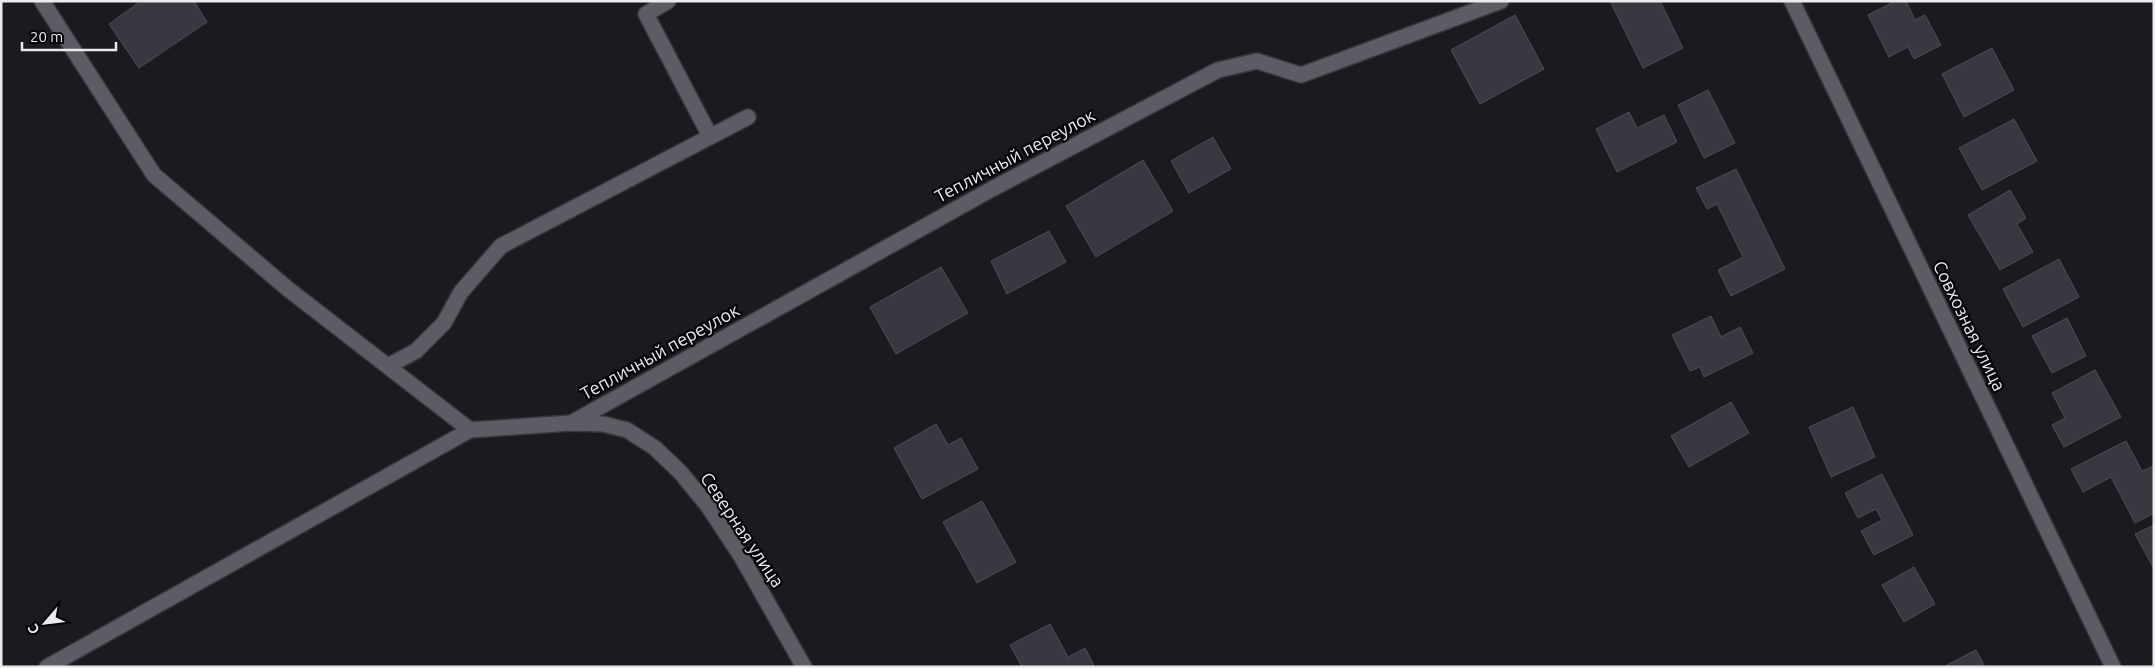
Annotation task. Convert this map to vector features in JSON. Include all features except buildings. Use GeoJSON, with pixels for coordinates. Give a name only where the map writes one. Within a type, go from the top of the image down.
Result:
{"type":"FeatureCollection","features":[{"type":"Feature","properties":{"kind":"street"},"geometry":{"type":"LineString","coordinates":[[42,1],[154,175],[288,288],[470,430],[48,667]]}},
{"type":"Feature","properties":{"kind":"street"},"geometry":{"type":"LineString","coordinates":[[668,1],[646,14],[710,136]]}},
{"type":"Feature","properties":{"kind":"street","name":"Тепличный переулок"},"geometry":{"type":"LineString","coordinates":[[571,423],[992,189],[1218,70],[1257,61],[1300,74],[1501,1]]}},
{"type":"Feature","properties":{"kind":"street","name":"Совхозная улица"},"geometry":{"type":"LineString","coordinates":[[1792,1],[2113,667]]}},
{"type":"Feature","properties":{"kind":"street"},"geometry":{"type":"LineString","coordinates":[[388,366],[416,350],[444,323],[461,292],[501,246],[748,117]]}},
{"type":"Feature","properties":{"kind":"street","name":"Северная улица"},"geometry":{"type":"LineString","coordinates":[[470,430],[571,423],[603,424],[627,430],[655,448],[681,473],[708,506],[741,556],[804,667]]}}]}
